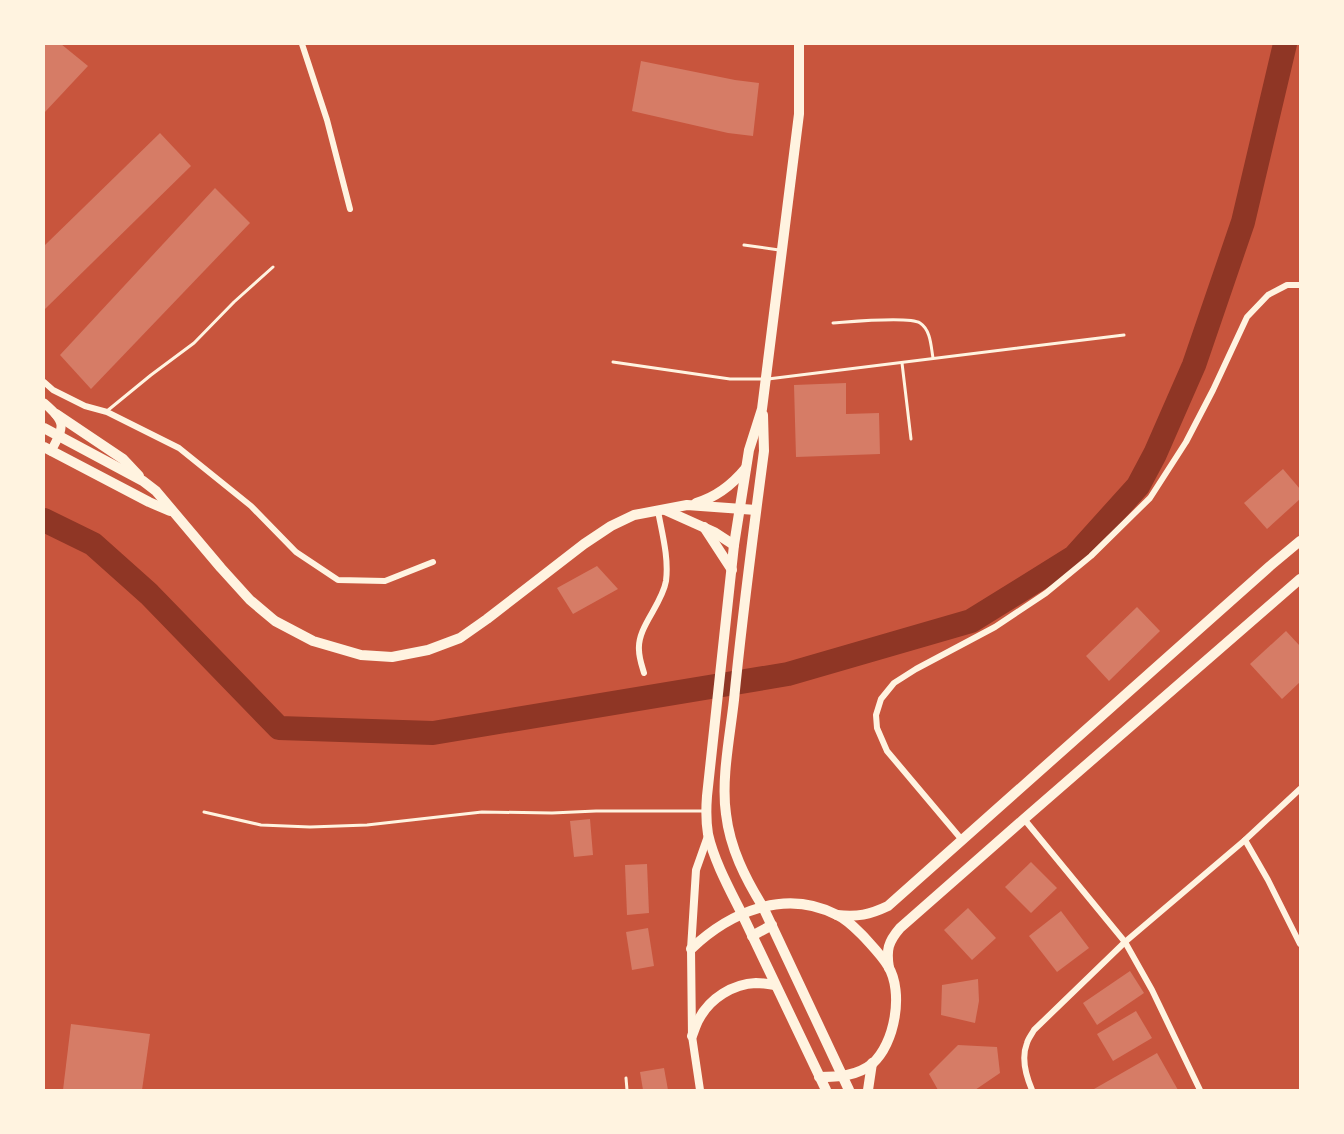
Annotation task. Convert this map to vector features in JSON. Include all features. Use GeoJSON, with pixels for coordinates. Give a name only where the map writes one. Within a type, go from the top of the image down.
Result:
{"type":"FeatureCollection","features":[{"type":"Feature","properties":{"kind":"main road"},"geometry":{"type":"LineString","coordinates":[[799,44],[799,114],[762,409],[764,451],[737,665],[726,778],[726,812],[731,839],[742,869],[772,925],[849,1090]]}},
{"type":"Feature","properties":{"kind":"main road"},"geometry":{"type":"LineString","coordinates":[[44,403],[56,414],[123,459],[143,481]]}},
{"type":"Feature","properties":{"kind":"main road"},"geometry":{"type":"LineString","coordinates":[[762,409],[752,436],[734,545],[707,796],[708,835],[723,875],[826,1090]]}},
{"type":"Feature","properties":{"kind":"main road"},"geometry":{"type":"LineString","coordinates":[[56,414],[62,424],[59,436],[47,449],[174,513]]}},
{"type":"Feature","properties":{"kind":"main road"},"geometry":{"type":"LineString","coordinates":[[44,428],[143,481],[156,491],[250,600],[275,621],[313,641],[361,655],[392,657],[428,650],[460,638],[487,620],[551,568],[611,526],[634,515],[687,505],[721,493],[735,482],[746,468]]}},
{"type":"Feature","properties":{"kind":"main road"},"geometry":{"type":"LineString","coordinates":[[687,505],[756,510]]}},
{"type":"Feature","properties":{"kind":"main road"},"geometry":{"type":"LineString","coordinates":[[662,510],[704,527],[734,545]]}},
{"type":"Feature","properties":{"kind":"main road"},"geometry":{"type":"LineString","coordinates":[[704,527],[732,570]]}},
{"type":"Feature","properties":{"kind":"main road"},"geometry":{"type":"LineString","coordinates":[[837,915],[872,914],[888,906],[1300,541]]}},
{"type":"Feature","properties":{"kind":"main road"},"geometry":{"type":"LineString","coordinates":[[819,1077],[843,1077],[858,1072],[872,1064],[885,1047],[896,1008],[895,987],[887,957],[888,946],[900,928],[1300,579]]}},
{"type":"Feature","properties":{"kind":"main road"},"geometry":{"type":"LineString","coordinates":[[720,679],[736,678]]}},
{"type":"Feature","properties":{"kind":"main road"},"geometry":{"type":"LineString","coordinates":[[691,949],[714,929],[742,914],[782,903],[801,904],[837,915],[853,925],[889,968]]}},
{"type":"Feature","properties":{"kind":"main road"},"geometry":{"type":"LineString","coordinates":[[752,936],[772,925]]}},
{"type":"Feature","properties":{"kind":"main road"},"geometry":{"type":"LineString","coordinates":[[692,1036],[698,1019],[709,1004],[723,993],[748,984],[775,985]]}},
{"type":"Feature","properties":{"kind":"main road"},"geometry":{"type":"LineString","coordinates":[[868,1090],[872,1064]]}},
{"type":"Feature","properties":{"kind":"street"},"geometry":{"type":"LineString","coordinates":[[302,44],[327,120],[350,209]]}},
{"type":"Feature","properties":{"kind":"street"},"geometry":{"type":"LineString","coordinates":[[962,840],[888,752],[877,728],[876,715],[881,699],[894,683],[995,627],[1046,593],[1108,540],[1150,498],[1186,442],[1247,317],[1268,295],[1287,285],[1300,285]]}},
{"type":"Feature","properties":{"kind":"street"},"geometry":{"type":"LineString","coordinates":[[44,382],[53,390],[85,406],[107,412],[179,448],[251,506],[296,552],[338,580],[385,581],[433,562]]}},
{"type":"Feature","properties":{"kind":"street"},"geometry":{"type":"LineString","coordinates":[[644,674],[639,650],[640,640],[660,600],[666,582],[662,510]]}},
{"type":"Feature","properties":{"kind":"street"},"geometry":{"type":"LineString","coordinates":[[1032,1090],[1024,1059],[1026,1044],[1034,1030],[1125,942],[1245,840],[1300,789]]}},
{"type":"Feature","properties":{"kind":"street"},"geometry":{"type":"LineString","coordinates":[[1024,819],[1125,942],[1152,990],[1200,1090]]}},
{"type":"Feature","properties":{"kind":"street"},"geometry":{"type":"LineString","coordinates":[[700,1090],[692,1036],[691,949],[696,870],[708,835]]}},
{"type":"Feature","properties":{"kind":"street"},"geometry":{"type":"LineString","coordinates":[[1245,840],[1269,880],[1300,944]]}},
{"type":"Feature","properties":{"kind":"street"},"geometry":{"type":"LineString","coordinates":[[1293,928],[1300,924]]}},
{"type":"Feature","properties":{"kind":"lane"},"geometry":{"type":"LineString","coordinates":[[744,245],[781,250]]}},
{"type":"Feature","properties":{"kind":"lane"},"geometry":{"type":"LineString","coordinates":[[107,412],[194,343],[234,302],[273,267]]}},
{"type":"Feature","properties":{"kind":"lane"},"geometry":{"type":"LineString","coordinates":[[833,323],[907,320],[920,323],[930,337],[933,358]]}},
{"type":"Feature","properties":{"kind":"lane"},"geometry":{"type":"LineString","coordinates":[[613,362],[730,379],[766,379],[1124,335]]}},
{"type":"Feature","properties":{"kind":"lane"},"geometry":{"type":"LineString","coordinates":[[902,363],[910,439]]}},
{"type":"Feature","properties":{"kind":"lane"},"geometry":{"type":"LineString","coordinates":[[204,813],[261,825],[310,827],[367,825],[482,812],[706,811]]}},
{"type":"Feature","properties":{"kind":"lane"},"geometry":{"type":"LineString","coordinates":[[626,1078],[627,1090]]}},
{"type":"Feature","properties":{"kind":"building"},"geometry":{"type":"Polygon","coordinates":[[[44,44],[61,44],[88,66],[44,113],[44,44]]]}},
{"type":"Feature","properties":{"kind":"building"},"geometry":{"type":"Polygon","coordinates":[[[641,61],[759,83],[753,136],[728,133],[632,111],[641,61]]]}},
{"type":"Feature","properties":{"kind":"building"},"geometry":{"type":"Polygon","coordinates":[[[160,133],[191,166],[44,310],[44,246],[160,133]]]}},
{"type":"Feature","properties":{"kind":"building"},"geometry":{"type":"Polygon","coordinates":[[[215,188],[250,223],[91,389],[60,355],[215,188]]]}},
{"type":"Feature","properties":{"kind":"building"},"geometry":{"type":"Polygon","coordinates":[[[846,383],[846,414],[879,413],[880,454],[796,457],[794,385],[846,383]]]}},
{"type":"Feature","properties":{"kind":"building"},"geometry":{"type":"Polygon","coordinates":[[[1283,469],[1300,489],[1300,499],[1267,529],[1244,503],[1283,469]]]}},
{"type":"Feature","properties":{"kind":"building"},"geometry":{"type":"Polygon","coordinates":[[[597,566],[618,589],[573,614],[557,588],[597,566]]]}},
{"type":"Feature","properties":{"kind":"building"},"geometry":{"type":"Polygon","coordinates":[[[1137,607],[1160,631],[1109,681],[1086,656],[1137,607]]]}},
{"type":"Feature","properties":{"kind":"building"},"geometry":{"type":"Polygon","coordinates":[[[1286,631],[1300,646],[1300,682],[1282,699],[1250,664],[1286,631]]]}},
{"type":"Feature","properties":{"kind":"building"},"geometry":{"type":"Polygon","coordinates":[[[590,819],[593,855],[574,857],[570,821],[590,819]]]}},
{"type":"Feature","properties":{"kind":"building"},"geometry":{"type":"Polygon","coordinates":[[[1031,862],[1057,888],[1031,913],[1005,887],[1031,862]]]}},
{"type":"Feature","properties":{"kind":"building"},"geometry":{"type":"Polygon","coordinates":[[[647,864],[649,913],[627,915],[625,865],[647,864]]]}},
{"type":"Feature","properties":{"kind":"building"},"geometry":{"type":"Polygon","coordinates":[[[968,908],[996,938],[972,960],[944,930],[968,908]]]}},
{"type":"Feature","properties":{"kind":"building"},"geometry":{"type":"Polygon","coordinates":[[[1061,911],[1089,948],[1057,972],[1029,936],[1061,911]]]}},
{"type":"Feature","properties":{"kind":"building"},"geometry":{"type":"Polygon","coordinates":[[[648,928],[654,966],[632,970],[626,932],[648,928]]]}},
{"type":"Feature","properties":{"kind":"building"},"geometry":{"type":"Polygon","coordinates":[[[1130,971],[1144,993],[1097,1025],[1083,1003],[1130,971]]]}},
{"type":"Feature","properties":{"kind":"building"},"geometry":{"type":"Polygon","coordinates":[[[978,979],[979,1001],[975,1023],[941,1015],[942,985],[978,979]]]}},
{"type":"Feature","properties":{"kind":"building"},"geometry":{"type":"Polygon","coordinates":[[[1136,1011],[1152,1038],[1113,1061],[1097,1034],[1136,1011]]]}},
{"type":"Feature","properties":{"kind":"building"},"geometry":{"type":"Polygon","coordinates":[[[71,1024],[150,1034],[142,1090],[63,1090],[71,1024]]]}},
{"type":"Feature","properties":{"kind":"building"},"geometry":{"type":"Polygon","coordinates":[[[958,1045],[997,1047],[1000,1073],[975,1090],[938,1090],[929,1074],[958,1045]]]}},
{"type":"Feature","properties":{"kind":"building"},"geometry":{"type":"Polygon","coordinates":[[[1157,1053],[1178,1090],[1094,1089],[1157,1053]]]}},
{"type":"Feature","properties":{"kind":"building"},"geometry":{"type":"Polygon","coordinates":[[[664,1068],[668,1090],[643,1090],[640,1072],[664,1068]]]}},
{"type":"Feature","properties":{"kind":"waterway"},"geometry":{"type":"LineString","coordinates":[[44,520],[93,544],[149,594],[279,728],[433,733],[788,674],[971,621],[1074,557],[1138,486],[1155,454],[1194,365],[1243,222],[1285,44]]}}]}
